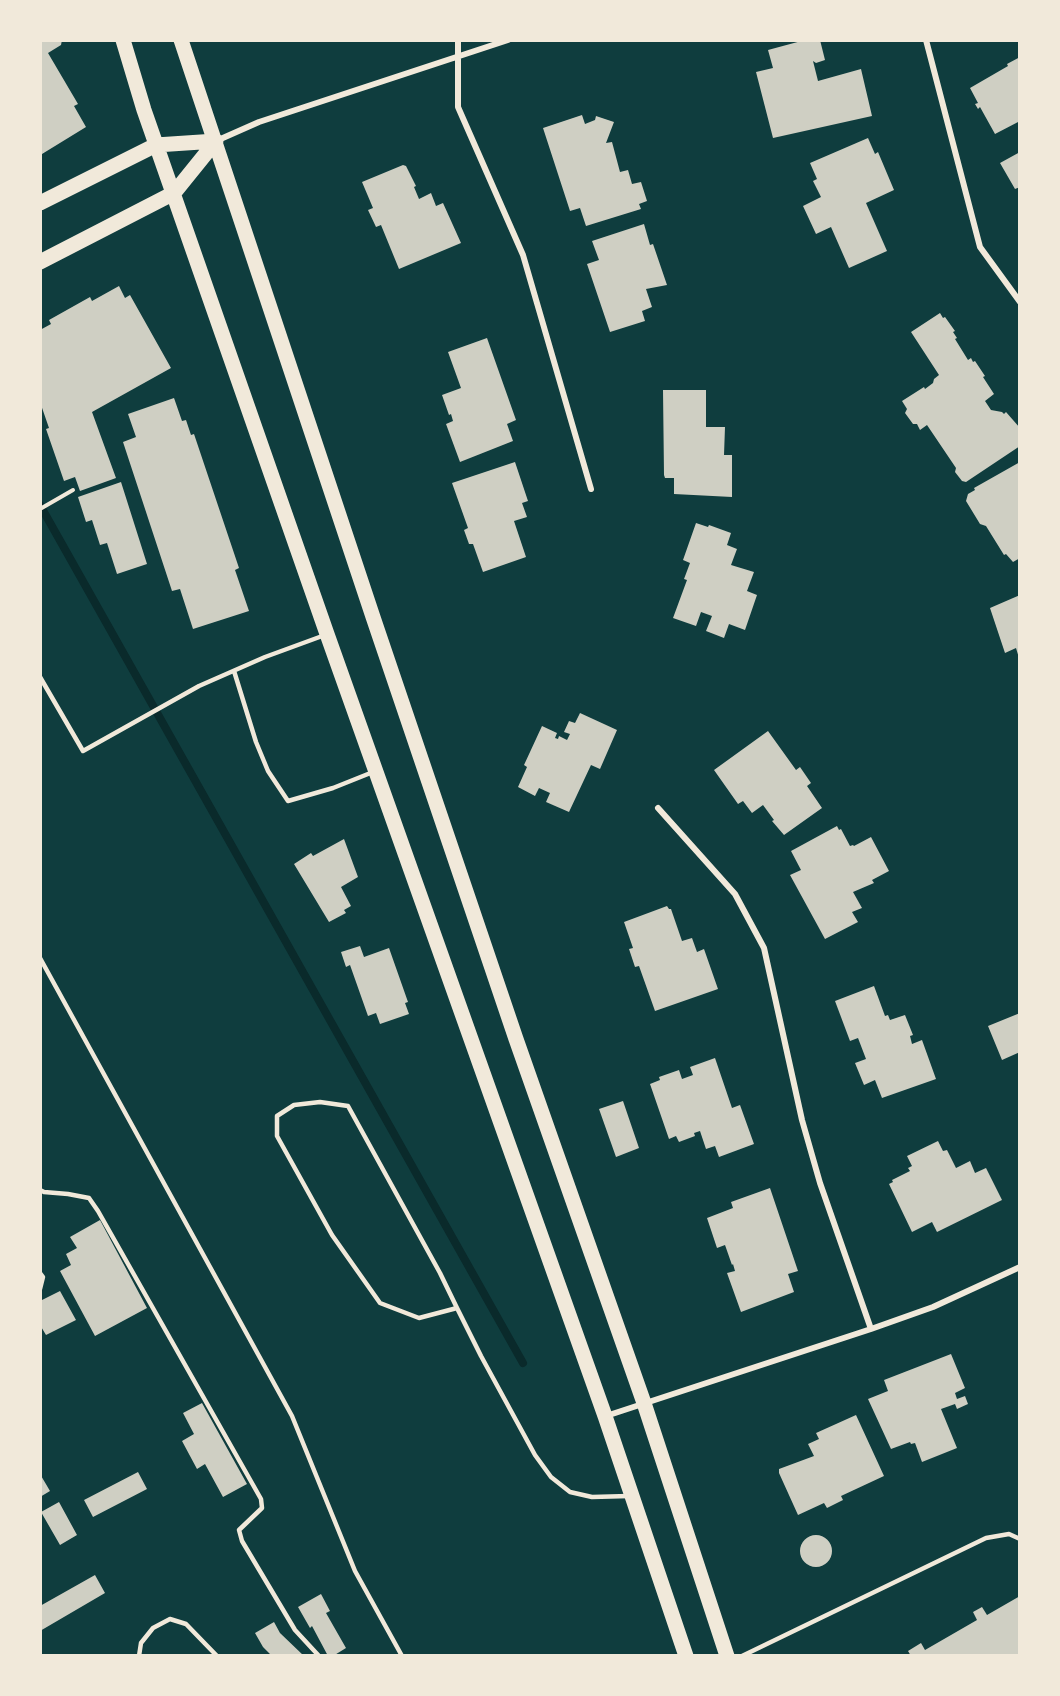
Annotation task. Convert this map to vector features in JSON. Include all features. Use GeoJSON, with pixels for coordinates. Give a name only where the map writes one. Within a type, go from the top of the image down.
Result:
{"type":"FeatureCollection","features":[{"type":"Feature","properties":{"kind":"main road"},"geometry":{"type":"LineString","coordinates":[[123,40],[156,144],[375,771],[605,1416],[686,1656]]}},
{"type":"Feature","properties":{"kind":"main road"},"geometry":{"type":"LineString","coordinates":[[181,40],[396,684],[516,1039],[644,1403],[727,1656]]}},
{"type":"Feature","properties":{"kind":"main road"},"geometry":{"type":"LineString","coordinates":[[40,203],[156,144],[216,141]]}},
{"type":"Feature","properties":{"kind":"main road"},"geometry":{"type":"LineString","coordinates":[[40,262],[174,193],[216,141]]}},
{"type":"Feature","properties":{"kind":"street"},"geometry":{"type":"LineString","coordinates":[[458,40],[458,107],[523,255],[591,489]]}},
{"type":"Feature","properties":{"kind":"street"},"geometry":{"type":"LineString","coordinates":[[216,141],[259,122],[508,40]]}},
{"type":"Feature","properties":{"kind":"street"},"geometry":{"type":"LineString","coordinates":[[926,40],[980,248],[1020,302]]}},
{"type":"Feature","properties":{"kind":"street"},"geometry":{"type":"LineString","coordinates":[[658,808],[735,894],[764,948],[802,1120],[820,1183],[871,1329]]}},
{"type":"Feature","properties":{"kind":"street"},"geometry":{"type":"LineString","coordinates":[[605,1416],[933,1307],[1020,1268]]}},
{"type":"Feature","properties":{"kind":"lane"},"geometry":{"type":"LineString","coordinates":[[40,677],[84,751],[199,686],[327,634]]}},
{"type":"Feature","properties":{"kind":"lane"},"geometry":{"type":"LineString","coordinates":[[234,671],[260,752],[268,771],[288,801],[333,788],[375,771]]}},
{"type":"Feature","properties":{"kind":"lane"},"geometry":{"type":"LineString","coordinates":[[40,958],[292,1416],[355,1571],[402,1656]]}},
{"type":"Feature","properties":{"kind":"lane"},"geometry":{"type":"LineString","coordinates":[[457,1308],[419,1318],[380,1303],[332,1235],[282,1146],[277,1136],[277,1116],[294,1105],[320,1102],[348,1106],[457,1308],[481,1356],[535,1455],[551,1477],[570,1492],[592,1497],[632,1496]]}},
{"type":"Feature","properties":{"kind":"lane"},"geometry":{"type":"LineString","coordinates":[[40,1190],[89,1198],[98,1211],[261,1499],[262,1508],[239,1530],[243,1541],[294,1630],[319,1656]]}},
{"type":"Feature","properties":{"kind":"lane"},"geometry":{"type":"LineString","coordinates":[[40,1273],[43,1277],[40,1289]]}},
{"type":"Feature","properties":{"kind":"lane"},"geometry":{"type":"LineString","coordinates":[[742,1656],[986,1538],[1009,1534],[1020,1539]]}},
{"type":"Feature","properties":{"kind":"lane"},"geometry":{"type":"LineString","coordinates":[[139,1656],[141,1643],[153,1628],[170,1619],[186,1624],[217,1656]]}},
{"type":"Feature","properties":{"kind":"path"},"geometry":{"type":"LineString","coordinates":[[40,509],[73,490]]}},
{"type":"Feature","properties":{"kind":"building"},"geometry":{"type":"Polygon","coordinates":[[[40,40],[62,40],[61,45],[48,53],[78,104],[74,106],[86,127],[42,154],[40,152],[40,40]]]}},
{"type":"Feature","properties":{"kind":"building"},"geometry":{"type":"Polygon","coordinates":[[[805,40],[820,40],[825,60],[816,63],[813,61],[818,81],[861,69],[872,116],[773,138],[756,72],[773,68],[768,50],[805,40]]]}},
{"type":"Feature","properties":{"kind":"building"},"geometry":{"type":"Polygon","coordinates":[[[1020,57],[1020,121],[995,134],[980,107],[978,109],[975,104],[978,103],[970,88],[1020,57]]]}},
{"type":"Feature","properties":{"kind":"building"},"geometry":{"type":"Polygon","coordinates":[[[582,115],[585,124],[595,120],[596,116],[614,122],[606,143],[612,142],[620,172],[628,170],[632,184],[641,182],[647,201],[639,204],[641,209],[586,226],[580,208],[570,211],[543,128],[582,115]]]}},
{"type":"Feature","properties":{"kind":"building"},"geometry":{"type":"Polygon","coordinates":[[[868,138],[875,154],[878,152],[894,190],[866,203],[887,251],[849,268],[831,227],[816,234],[803,206],[821,197],[813,181],[817,179],[810,163],[868,138]]]}},
{"type":"Feature","properties":{"kind":"building"},"geometry":{"type":"Polygon","coordinates":[[[1020,152],[1020,187],[1015,189],[1000,163],[1020,152]]]}},
{"type":"Feature","properties":{"kind":"building"},"geometry":{"type":"Polygon","coordinates":[[[403,165],[406,166],[416,186],[414,187],[419,199],[431,193],[436,206],[443,203],[461,243],[399,269],[381,225],[376,227],[368,210],[373,208],[362,182],[403,165]]]}},
{"type":"Feature","properties":{"kind":"building"},"geometry":{"type":"Polygon","coordinates":[[[644,224],[667,285],[646,289],[652,307],[642,311],[645,321],[610,332],[587,264],[599,260],[592,241],[644,224]]]}},
{"type":"Feature","properties":{"kind":"building"},"geometry":{"type":"Polygon","coordinates":[[[119,286],[125,298],[130,295],[171,368],[92,412],[116,478],[80,491],[75,477],[64,481],[46,429],[49,428],[40,402],[40,330],[51,324],[49,320],[90,297],[92,301],[119,286]]]}},
{"type":"Feature","properties":{"kind":"building"},"geometry":{"type":"Polygon","coordinates":[[[940,313],[955,331],[953,332],[957,338],[955,339],[968,360],[971,358],[973,362],[975,361],[985,376],[983,377],[994,394],[985,401],[991,410],[1004,414],[1006,412],[1020,428],[1020,446],[966,482],[962,481],[955,472],[956,468],[927,425],[920,430],[917,424],[913,424],[905,413],[907,409],[902,401],[924,387],[925,389],[939,375],[911,332],[940,313]]]}},
{"type":"Feature","properties":{"kind":"building"},"geometry":{"type":"Polygon","coordinates":[[[487,338],[516,420],[507,424],[513,441],[460,462],[446,424],[453,421],[442,395],[461,388],[448,352],[487,338]]]}},
{"type":"Feature","properties":{"kind":"building"},"geometry":{"type":"Polygon","coordinates":[[[663,390],[706,390],[706,427],[725,427],[724,455],[732,455],[732,497],[674,494],[674,478],[665,478],[664,475],[663,390]]]}},
{"type":"Feature","properties":{"kind":"building"},"geometry":{"type":"Polygon","coordinates":[[[174,398],[182,421],[186,420],[191,435],[194,434],[239,568],[235,570],[249,611],[193,629],[180,589],[172,591],[123,442],[136,437],[128,414],[174,398]]]}},
{"type":"Feature","properties":{"kind":"building"},"geometry":{"type":"Polygon","coordinates":[[[515,462],[528,501],[522,503],[527,517],[514,521],[526,557],[483,572],[473,544],[469,544],[464,530],[468,528],[452,483],[515,462]]]}},
{"type":"Feature","properties":{"kind":"building"},"geometry":{"type":"Polygon","coordinates":[[[1020,462],[1020,558],[1013,562],[1006,554],[1004,555],[986,526],[980,524],[966,501],[968,494],[975,490],[974,488],[1020,462]]]}},
{"type":"Feature","properties":{"kind":"building"},"geometry":{"type":"Polygon","coordinates":[[[121,482],[147,564],[117,574],[107,543],[100,545],[92,520],[86,522],[78,497],[121,482]]]}},
{"type":"Feature","properties":{"kind":"building"},"geometry":{"type":"Polygon","coordinates":[[[696,523],[731,533],[727,545],[737,549],[731,565],[754,572],[747,591],[757,595],[745,630],[729,624],[724,638],[706,631],[712,616],[701,612],[696,626],[673,618],[687,580],[684,579],[690,563],[683,560],[696,523]]]}},
{"type":"Feature","properties":{"kind":"building"},"geometry":{"type":"Polygon","coordinates":[[[1020,595],[1019,658],[1016,648],[1005,653],[990,608],[1020,595]]]}},
{"type":"Feature","properties":{"kind":"building"},"geometry":{"type":"Polygon","coordinates":[[[580,713],[617,730],[600,769],[591,765],[569,812],[546,802],[550,793],[539,788],[535,796],[518,787],[527,767],[524,765],[542,726],[557,733],[555,738],[558,739],[559,736],[567,740],[570,734],[564,732],[569,721],[575,723],[580,713]]]}},
{"type":"Feature","properties":{"kind":"building"},"geometry":{"type":"Polygon","coordinates":[[[768,731],[796,770],[800,767],[811,783],[807,786],[822,808],[784,835],[772,821],[774,820],[763,805],[752,813],[743,801],[738,804],[714,770],[768,731]]]}},
{"type":"Feature","properties":{"kind":"building"},"geometry":{"type":"Polygon","coordinates":[[[837,826],[850,846],[871,837],[889,871],[872,880],[874,883],[853,892],[862,908],[852,912],[858,922],[825,939],[790,875],[801,870],[791,851],[837,826]]]}},
{"type":"Feature","properties":{"kind":"building"},"geometry":{"type":"Polygon","coordinates":[[[344,839],[358,877],[341,887],[351,906],[344,910],[346,913],[329,922],[294,864],[311,853],[313,856],[344,839]]]}},
{"type":"Feature","properties":{"kind":"building"},"geometry":{"type":"Polygon","coordinates":[[[667,906],[671,909],[682,941],[692,938],[697,952],[704,949],[718,989],[655,1011],[639,966],[635,967],[629,949],[633,948],[624,922],[667,906]]]}},
{"type":"Feature","properties":{"kind":"building"},"geometry":{"type":"Polygon","coordinates":[[[360,946],[364,957],[389,948],[408,1002],[405,1003],[409,1014],[380,1024],[376,1013],[368,1016],[350,965],[346,967],[341,952],[360,946]]]}},
{"type":"Feature","properties":{"kind":"building"},"geometry":{"type":"Polygon","coordinates":[[[874,986],[885,1016],[888,1015],[890,1020],[905,1015],[913,1035],[910,1036],[912,1044],[922,1040],[936,1079],[882,1098],[875,1080],[864,1085],[855,1063],[866,1059],[858,1038],[850,1041],[835,1001],[874,986]]]}},
{"type":"Feature","properties":{"kind":"building"},"geometry":{"type":"Polygon","coordinates":[[[1020,1013],[1020,1052],[1002,1060],[988,1026],[1020,1013]]]}},
{"type":"Feature","properties":{"kind":"building"},"geometry":{"type":"Polygon","coordinates":[[[715,1058],[732,1108],[740,1105],[754,1144],[719,1157],[715,1146],[706,1149],[700,1131],[694,1133],[695,1136],[679,1142],[676,1136],[669,1139],[650,1084],[660,1080],[659,1077],[679,1070],[682,1079],[693,1075],[690,1067],[715,1058]]]}},
{"type":"Feature","properties":{"kind":"building"},"geometry":{"type":"Polygon","coordinates":[[[623,1101],[639,1148],[616,1157],[599,1109],[623,1101]]]}},
{"type":"Feature","properties":{"kind":"building"},"geometry":{"type":"Polygon","coordinates":[[[938,1141],[943,1151],[947,1150],[956,1168],[970,1161],[975,1173],[986,1168],[1002,1200],[937,1232],[932,1222],[912,1232],[889,1184],[893,1182],[892,1180],[910,1171],[908,1168],[912,1166],[907,1156],[938,1141]]]}},
{"type":"Feature","properties":{"kind":"building"},"geometry":{"type":"Polygon","coordinates":[[[770,1188],[798,1271],[788,1274],[794,1292],[741,1312],[727,1273],[735,1271],[733,1264],[725,1245],[717,1248],[707,1218],[733,1208],[731,1202],[770,1188]]]}},
{"type":"Feature","properties":{"kind":"building"},"geometry":{"type":"Polygon","coordinates":[[[100,1220],[147,1308],[95,1336],[60,1271],[71,1265],[66,1254],[77,1248],[70,1237],[100,1220]]]}},
{"type":"Feature","properties":{"kind":"building"},"geometry":{"type":"Polygon","coordinates":[[[60,1291],[76,1320],[46,1335],[40,1325],[40,1301],[60,1291]]]}},
{"type":"Feature","properties":{"kind":"building"},"geometry":{"type":"Polygon","coordinates":[[[951,1354],[965,1388],[955,1393],[957,1399],[965,1396],[968,1404],[957,1409],[955,1404],[941,1409],[957,1448],[922,1462],[915,1443],[910,1442],[891,1449],[868,1399],[888,1391],[884,1380],[951,1354]]]}},
{"type":"Feature","properties":{"kind":"building"},"geometry":{"type":"Polygon","coordinates":[[[202,1403],[247,1484],[223,1497],[205,1464],[197,1469],[182,1441],[194,1434],[183,1413],[202,1403]]]}},
{"type":"Feature","properties":{"kind":"building"},"geometry":{"type":"Polygon","coordinates":[[[856,1415],[884,1476],[841,1496],[843,1500],[827,1508],[824,1503],[798,1515],[779,1469],[814,1456],[808,1444],[819,1439],[816,1433],[856,1415]]]}},
{"type":"Feature","properties":{"kind":"building"},"geometry":{"type":"Polygon","coordinates":[[[138,1472],[147,1489],[93,1517],[84,1500],[138,1472]]]}},
{"type":"Feature","properties":{"kind":"building"},"geometry":{"type":"Polygon","coordinates":[[[40,1474],[50,1491],[40,1497],[40,1474]]]}},
{"type":"Feature","properties":{"kind":"building"},"geometry":{"type":"Polygon","coordinates":[[[59,1502],[77,1535],[60,1545],[41,1512],[59,1502]]]}},
{"type":"Feature","properties":{"kind":"building"},"geometry":{"type":"Polygon","coordinates":[[[816,1535],[827,1540],[832,1551],[827,1562],[816,1567],[805,1562],[800,1551],[805,1540],[816,1535]]]}},
{"type":"Feature","properties":{"kind":"building"},"geometry":{"type":"Polygon","coordinates":[[[95,1575],[105,1593],[40,1631],[40,1606],[95,1575]]]}},
{"type":"Feature","properties":{"kind":"building"},"geometry":{"type":"Polygon","coordinates":[[[321,1594],[330,1611],[326,1613],[346,1648],[333,1656],[328,1656],[312,1626],[310,1628],[298,1607],[321,1594]]]}},
{"type":"Feature","properties":{"kind":"building"},"geometry":{"type":"Polygon","coordinates":[[[1020,1596],[1020,1656],[911,1656],[908,1651],[921,1643],[925,1650],[977,1620],[973,1612],[982,1607],[987,1615],[1020,1596]]]}},
{"type":"Feature","properties":{"kind":"building"},"geometry":{"type":"Polygon","coordinates":[[[274,1622],[280,1633],[304,1656],[272,1656],[263,1647],[255,1633],[274,1622]]]}},
{"type":"Feature","properties":{"kind":"waterway"},"geometry":{"type":"LineString","coordinates":[[40,505],[523,1363]]}}]}
